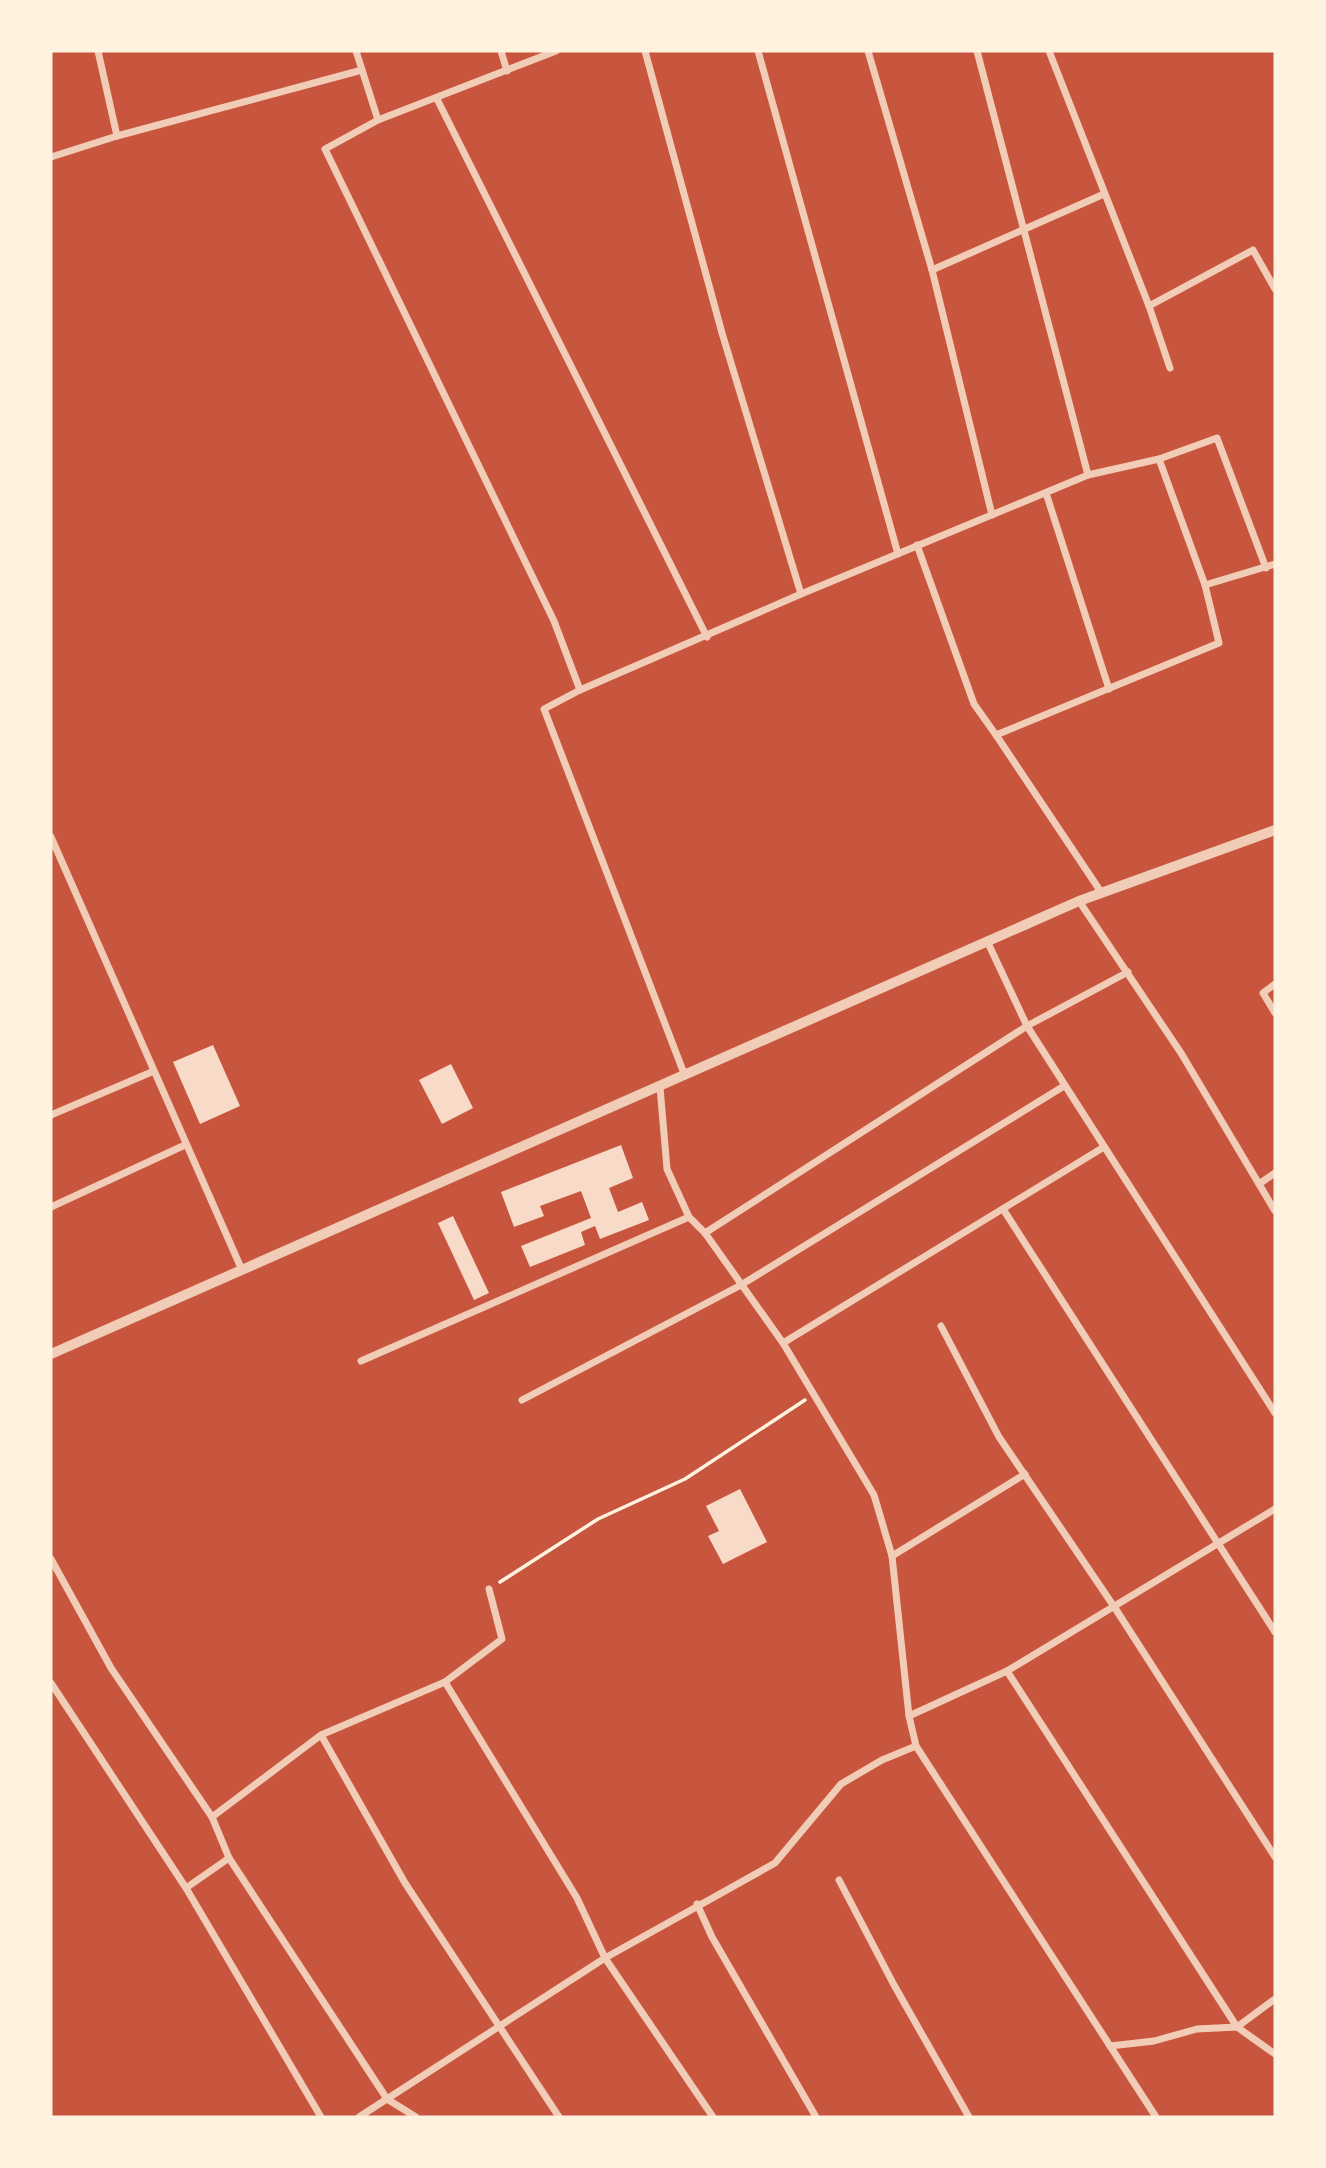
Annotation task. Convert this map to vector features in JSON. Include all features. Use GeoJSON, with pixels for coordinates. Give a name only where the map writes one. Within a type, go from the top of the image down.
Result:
{"type":"FeatureCollection","features":[{"type":"Feature","properties":{"kind":"street"},"geometry":{"type":"LineString","coordinates":[[98,51],[117,136]]}},
{"type":"Feature","properties":{"kind":"street"},"geometry":{"type":"LineString","coordinates":[[356,51],[378,120]]}},
{"type":"Feature","properties":{"kind":"street"},"geometry":{"type":"LineString","coordinates":[[500,51],[507,71]]}},
{"type":"Feature","properties":{"kind":"street"},"geometry":{"type":"LineString","coordinates":[[555,51],[378,120],[325,149],[554,621],[580,690]]}},
{"type":"Feature","properties":{"kind":"street"},"geometry":{"type":"LineString","coordinates":[[645,51],[722,333],[801,594]]}},
{"type":"Feature","properties":{"kind":"street"},"geometry":{"type":"LineString","coordinates":[[758,51],[898,554]]}},
{"type":"Feature","properties":{"kind":"street"},"geometry":{"type":"LineString","coordinates":[[868,51],[932,270],[992,515]]}},
{"type":"Feature","properties":{"kind":"street"},"geometry":{"type":"LineString","coordinates":[[976,51],[1088,475]]}},
{"type":"Feature","properties":{"kind":"street"},"geometry":{"type":"LineString","coordinates":[[1049,51],[1149,306],[1170,368]]}},
{"type":"Feature","properties":{"kind":"street"},"geometry":{"type":"LineString","coordinates":[[51,157],[117,136],[362,70]]}},
{"type":"Feature","properties":{"kind":"street"},"geometry":{"type":"LineString","coordinates":[[437,99],[707,637]]}},
{"type":"Feature","properties":{"kind":"street"},"geometry":{"type":"LineString","coordinates":[[932,270],[1104,194]]}},
{"type":"Feature","properties":{"kind":"street"},"geometry":{"type":"LineString","coordinates":[[1149,306],[1253,250],[1275,289]]}},
{"type":"Feature","properties":{"kind":"street"},"geometry":{"type":"LineString","coordinates":[[685,1076],[544,709],[580,690],[801,594],[1088,475],[1159,459],[1217,439],[1266,568]]}},
{"type":"Feature","properties":{"kind":"street"},"geometry":{"type":"LineString","coordinates":[[996,735],[1219,643],[1205,585],[1159,459]]}},
{"type":"Feature","properties":{"kind":"street"},"geometry":{"type":"LineString","coordinates":[[1046,492],[1109,689]]}},
{"type":"Feature","properties":{"kind":"street"},"geometry":{"type":"LineString","coordinates":[[917,545],[974,704],[1101,892]]}},
{"type":"Feature","properties":{"kind":"street"},"geometry":{"type":"LineString","coordinates":[[1205,585],[1275,564]]}},
{"type":"Feature","properties":{"kind":"street"},"geometry":{"type":"LineString","coordinates":[[51,1354],[1079,901],[1275,830]]}},
{"type":"Feature","properties":{"kind":"street"},"geometry":{"type":"LineString","coordinates":[[51,838],[242,1270]]}},
{"type":"Feature","properties":{"kind":"street"},"geometry":{"type":"LineString","coordinates":[[1079,901],[1181,1053],[1275,1211]]}},
{"type":"Feature","properties":{"kind":"street"},"geometry":{"type":"LineString","coordinates":[[988,943],[1027,1026],[1275,1413]]}},
{"type":"Feature","properties":{"kind":"street"},"geometry":{"type":"LineString","coordinates":[[705,1233],[1027,1026],[1128,972]]}},
{"type":"Feature","properties":{"kind":"street"},"geometry":{"type":"LineString","coordinates":[[1275,984],[1263,993],[1275,1013]]}},
{"type":"Feature","properties":{"kind":"street"},"geometry":{"type":"LineString","coordinates":[[51,1115],[153,1071]]}},
{"type":"Feature","properties":{"kind":"street"},"geometry":{"type":"LineString","coordinates":[[522,1400],[741,1285],[1064,1086]]}},
{"type":"Feature","properties":{"kind":"street"},"geometry":{"type":"LineString","coordinates":[[660,1087],[667,1169],[689,1217],[705,1233],[783,1343],[874,1495],[892,1556],[909,1716],[916,1746],[1156,2117]]}},
{"type":"Feature","properties":{"kind":"street"},"geometry":{"type":"LineString","coordinates":[[51,1207],[185,1145]]}},
{"type":"Feature","properties":{"kind":"street"},"geometry":{"type":"LineString","coordinates":[[783,1343],[1104,1147]]}},
{"type":"Feature","properties":{"kind":"street"},"geometry":{"type":"LineString","coordinates":[[1259,1184],[1275,1173]]}},
{"type":"Feature","properties":{"kind":"street"},"geometry":{"type":"LineString","coordinates":[[1003,1209],[1275,1632]]}},
{"type":"Feature","properties":{"kind":"street"},"geometry":{"type":"LineString","coordinates":[[361,1361],[689,1217]]}},
{"type":"Feature","properties":{"kind":"street"},"geometry":{"type":"LineString","coordinates":[[941,1326],[999,1437],[1115,1608],[1275,1857]]}},
{"type":"Feature","properties":{"kind":"street"},"geometry":{"type":"LineString","coordinates":[[892,1556],[1025,1474]]}},
{"type":"Feature","properties":{"kind":"street"},"geometry":{"type":"LineString","coordinates":[[909,1716],[1007,1671],[1275,1509]]}},
{"type":"Feature","properties":{"kind":"street"},"geometry":{"type":"LineString","coordinates":[[51,1559],[111,1668],[212,1817],[229,1858],[387,2099],[416,2117]]}},
{"type":"Feature","properties":{"kind":"street"},"geometry":{"type":"LineString","coordinates":[[212,1817],[321,1735],[445,1682],[502,1639],[489,1589]]}},
{"type":"Feature","properties":{"kind":"street"},"geometry":{"type":"LineString","coordinates":[[1007,1671],[1237,2027],[1275,2053]]}},
{"type":"Feature","properties":{"kind":"street"},"geometry":{"type":"LineString","coordinates":[[445,1682],[578,1898],[605,1958],[711,2115],[701,2117]]}},
{"type":"Feature","properties":{"kind":"street"},"geometry":{"type":"LineString","coordinates":[[51,1683],[186,1888],[321,2117]]}},
{"type":"Feature","properties":{"kind":"street"},"geometry":{"type":"LineString","coordinates":[[321,1735],[405,1883],[559,2117]]}},
{"type":"Feature","properties":{"kind":"street"},"geometry":{"type":"LineString","coordinates":[[359,2117],[605,1958],[697,1904],[775,1863],[841,1784],[882,1760],[916,1746]]}},
{"type":"Feature","properties":{"kind":"street"},"geometry":{"type":"LineString","coordinates":[[186,1888],[229,1858]]}},
{"type":"Feature","properties":{"kind":"street"},"geometry":{"type":"LineString","coordinates":[[839,1880],[894,1985],[969,2117]]}},
{"type":"Feature","properties":{"kind":"street"},"geometry":{"type":"LineString","coordinates":[[697,1904],[712,1937],[816,2117]]}},
{"type":"Feature","properties":{"kind":"street"},"geometry":{"type":"LineString","coordinates":[[1110,2046],[1154,2040],[1197,2029],[1237,2027],[1275,1999]]}},
{"type":"Feature","properties":{"kind":"path"},"geometry":{"type":"LineString","coordinates":[[489,1589],[598,1519],[685,1479],[813,1395]]}},
{"type":"Feature","properties":{"kind":"building"},"geometry":{"type":"Polygon","coordinates":[[[213,1045],[240,1106],[200,1124],[173,1062],[213,1045]]]}},
{"type":"Feature","properties":{"kind":"building"},"geometry":{"type":"Polygon","coordinates":[[[451,1064],[473,1108],[442,1124],[419,1080],[451,1064]]]}},
{"type":"Feature","properties":{"kind":"building"},"geometry":{"type":"Polygon","coordinates":[[[621,1145],[633,1178],[609,1188],[618,1212],[642,1202],[649,1220],[600,1239],[595,1226],[581,1232],[585,1245],[530,1267],[521,1246],[591,1218],[581,1191],[540,1206],[544,1216],[514,1227],[501,1192],[621,1145]]]}},
{"type":"Feature","properties":{"kind":"building"},"geometry":{"type":"Polygon","coordinates":[[[453,1216],[489,1293],[474,1300],[438,1223],[453,1216]]]}},
{"type":"Feature","properties":{"kind":"building"},"geometry":{"type":"Polygon","coordinates":[[[740,1489],[767,1542],[723,1564],[708,1536],[719,1531],[706,1506],[740,1489]]]}}]}
